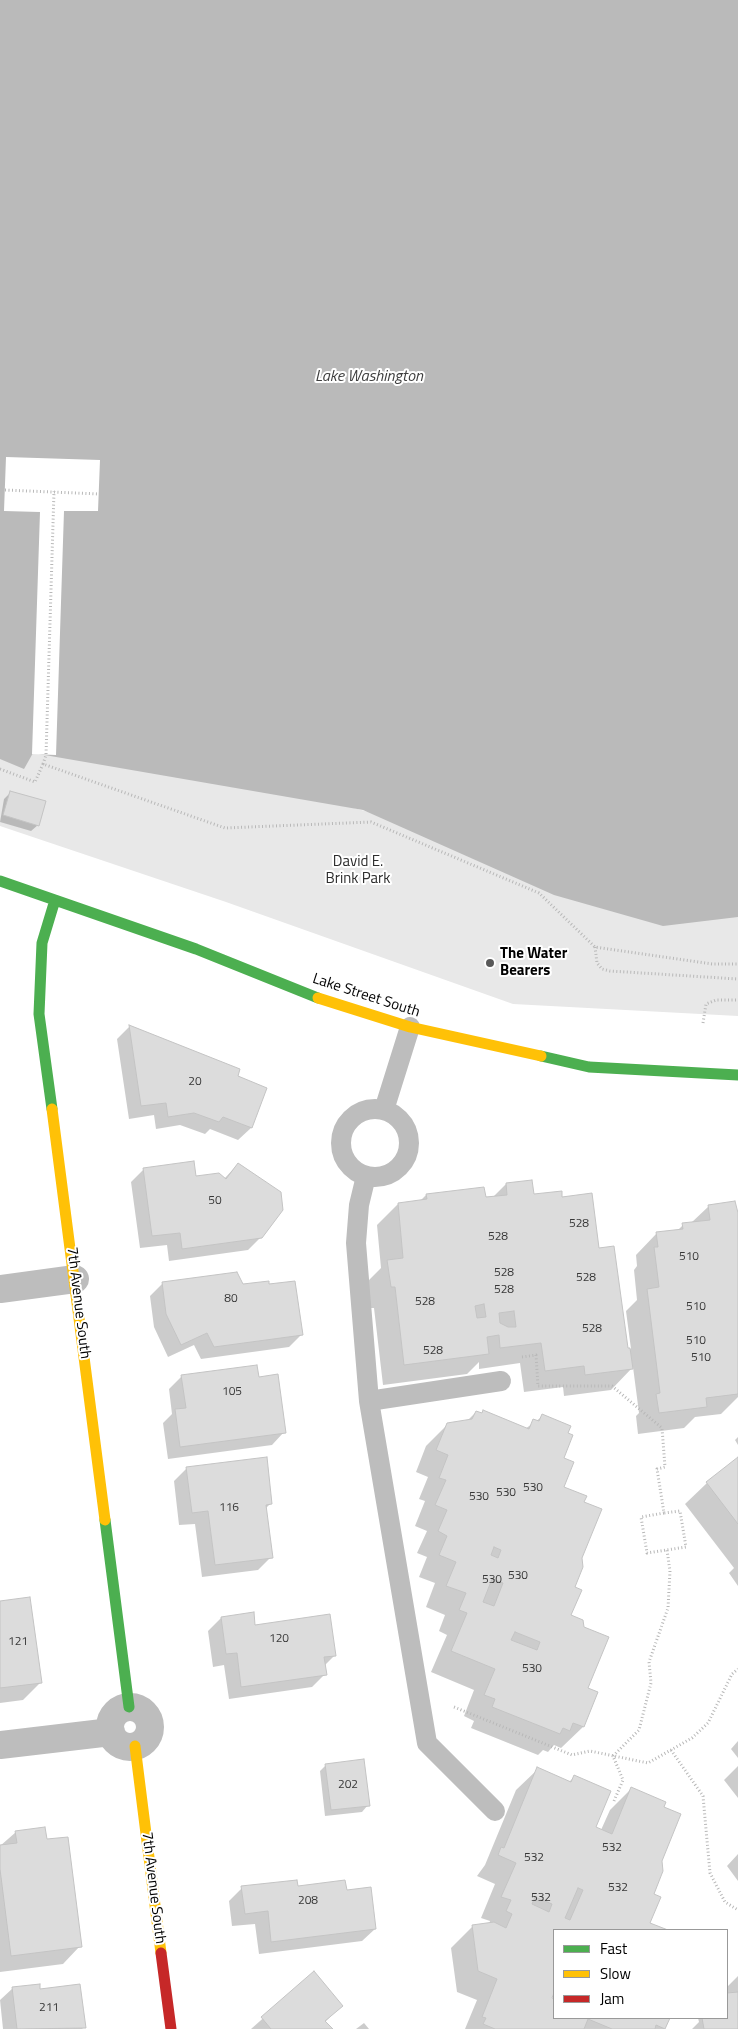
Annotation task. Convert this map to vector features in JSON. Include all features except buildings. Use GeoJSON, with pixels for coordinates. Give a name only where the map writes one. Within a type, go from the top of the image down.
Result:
{"type":"FeatureCollection","features":[{"type":"Feature","properties":{"kind":"street","name":"Lake Street South"},"geometry":{"type":"LineString","coordinates":[[0,881],[196,950],[320,999],[410,1027],[589,1066],[738,1075]]}},
{"type":"Feature","properties":{"kind":"street","name":"7th Avenue South"},"geometry":{"type":"LineString","coordinates":[[55,900],[42,943],[39,1014],[75,1279],[129,1707]]}},
{"type":"Feature","properties":{"kind":"street"},"geometry":{"type":"LineString","coordinates":[[0,1289],[75,1279]]}},
{"type":"Feature","properties":{"kind":"street"},"geometry":{"type":"LineString","coordinates":[[129,1707],[142,1711],[149,1721],[149,1734],[141,1744],[122,1746],[113,1738],[110,1726],[114,1715],[118,1711],[129,1707]]}},
{"type":"Feature","properties":{"kind":"street"},"geometry":{"type":"LineString","coordinates":[[0,1745],[111,1732]]}},
{"type":"Feature","properties":{"kind":"street","name":"7th Avenue South"},"geometry":{"type":"LineString","coordinates":[[135,1746],[171,2029]]}},
{"type":"Feature","properties":{"kind":"lane"},"geometry":{"type":"LineString","coordinates":[[384,1110],[410,1027]]}},
{"type":"Feature","properties":{"kind":"lane"},"geometry":{"type":"LineString","coordinates":[[371,1109],[384,1110],[396,1116],[406,1126],[409,1139],[408,1152],[403,1164],[392,1173],[380,1178],[366,1176],[354,1171],[345,1160],[342,1148],[342,1134],[348,1122],[358,1113],[371,1109]]}},
{"type":"Feature","properties":{"kind":"lane"},"geometry":{"type":"LineString","coordinates":[[366,1176],[359,1205],[356,1242],[369,1401],[426,1743],[496,1810]]}},
{"type":"Feature","properties":{"kind":"lane"},"geometry":{"type":"LineString","coordinates":[[369,1401],[502,1381]]}},
{"type":"Feature","properties":{"kind":"path"},"geometry":{"type":"LineString","coordinates":[[5,490],[99,494]]}},
{"type":"Feature","properties":{"kind":"path"},"geometry":{"type":"LineString","coordinates":[[0,769],[35,782],[46,755],[54,491]]}},
{"type":"Feature","properties":{"kind":"path"},"geometry":{"type":"LineString","coordinates":[[43,764],[225,828],[371,822],[539,893],[595,946],[712,964],[738,964]]}},
{"type":"Feature","properties":{"kind":"path"},"geometry":{"type":"LineString","coordinates":[[595,946],[597,963],[602,969],[610,971],[738,979]]}},
{"type":"Feature","properties":{"kind":"path"},"geometry":{"type":"LineString","coordinates":[[703,1023],[706,1004],[716,1000],[738,1000]]}},
{"type":"Feature","properties":{"kind":"path"},"geometry":{"type":"LineString","coordinates":[[517,1357],[536,1355],[538,1386],[612,1386],[662,1428],[665,1466],[657,1469],[664,1512]]}},
{"type":"Feature","properties":{"kind":"path"},"geometry":{"type":"LineString","coordinates":[[680,1511],[686,1547],[647,1553],[641,1517],[664,1512],[680,1511]]}},
{"type":"Feature","properties":{"kind":"path"},"geometry":{"type":"LineString","coordinates":[[613,1756],[639,1730],[651,1683],[649,1662],[668,1608],[670,1571],[667,1550]]}},
{"type":"Feature","properties":{"kind":"path"},"geometry":{"type":"LineString","coordinates":[[454,1706],[572,1756],[590,1751],[648,1763],[692,1738],[708,1723],[732,1674],[738,1669]]}},
{"type":"Feature","properties":{"kind":"path"},"geometry":{"type":"LineString","coordinates":[[671,1750],[704,1796],[710,1873],[725,1902],[738,1910]]}},
{"type":"Feature","properties":{"kind":"path"},"geometry":{"type":"LineString","coordinates":[[613,1756],[622,1780],[614,1801]]}},
{"type":"Feature","properties":{"kind":"green space","name":"David E. Brink Park"},"geometry":{"type":"Polygon","coordinates":[[[0,723],[232,776],[738,909],[738,1016],[513,1004],[226,902],[0,826],[0,723]]]}},
{"type":"Feature","properties":{"kind":"water","name":"Lake Washington"},"geometry":{"type":"Polygon","coordinates":[[[0,0],[738,0],[738,917],[663,926],[554,895],[363,810],[33,753],[24,769],[0,759],[0,0]]]}},
{"type":"Feature","properties":{"kind":"pier"},"geometry":{"type":"Polygon","coordinates":[[[6,457],[100,460],[98,511],[64,511],[56,755],[32,754],[40,512],[4,511],[6,457]]]}},
{"type":"Feature","properties":{"kind":"traffic: fast"},"geometry":{"type":"LineString","coordinates":[[0,881],[196,949],[318,998]]}},
{"type":"Feature","properties":{"kind":"traffic: fast"},"geometry":{"type":"LineString","coordinates":[[52,1109],[39,1014],[42,943],[55,900]]}},
{"type":"Feature","properties":{"kind":"traffic: fast"},"geometry":{"type":"LineString","coordinates":[[541,1056],[589,1067],[738,1075]]}},
{"type":"Feature","properties":{"kind":"traffic: fast"},"geometry":{"type":"LineString","coordinates":[[105,1520],[129,1707]]}},
{"type":"Feature","properties":{"kind":"traffic: slow"},"geometry":{"type":"LineString","coordinates":[[318,998],[410,1027],[541,1056]]}},
{"type":"Feature","properties":{"kind":"traffic: slow"},"geometry":{"type":"LineString","coordinates":[[52,1109],[105,1520]]}},
{"type":"Feature","properties":{"kind":"traffic: slow"},"geometry":{"type":"LineString","coordinates":[[135,1746],[161,1953]]}},
{"type":"Feature","properties":{"kind":"traffic: jam"},"geometry":{"type":"LineString","coordinates":[[161,1953],[171,2029]]}},
{"type":"Feature","properties":{"kind":"place","name":"The Water Bearers"},"geometry":{"type":"Point","coordinates":[490,963]}}]}
